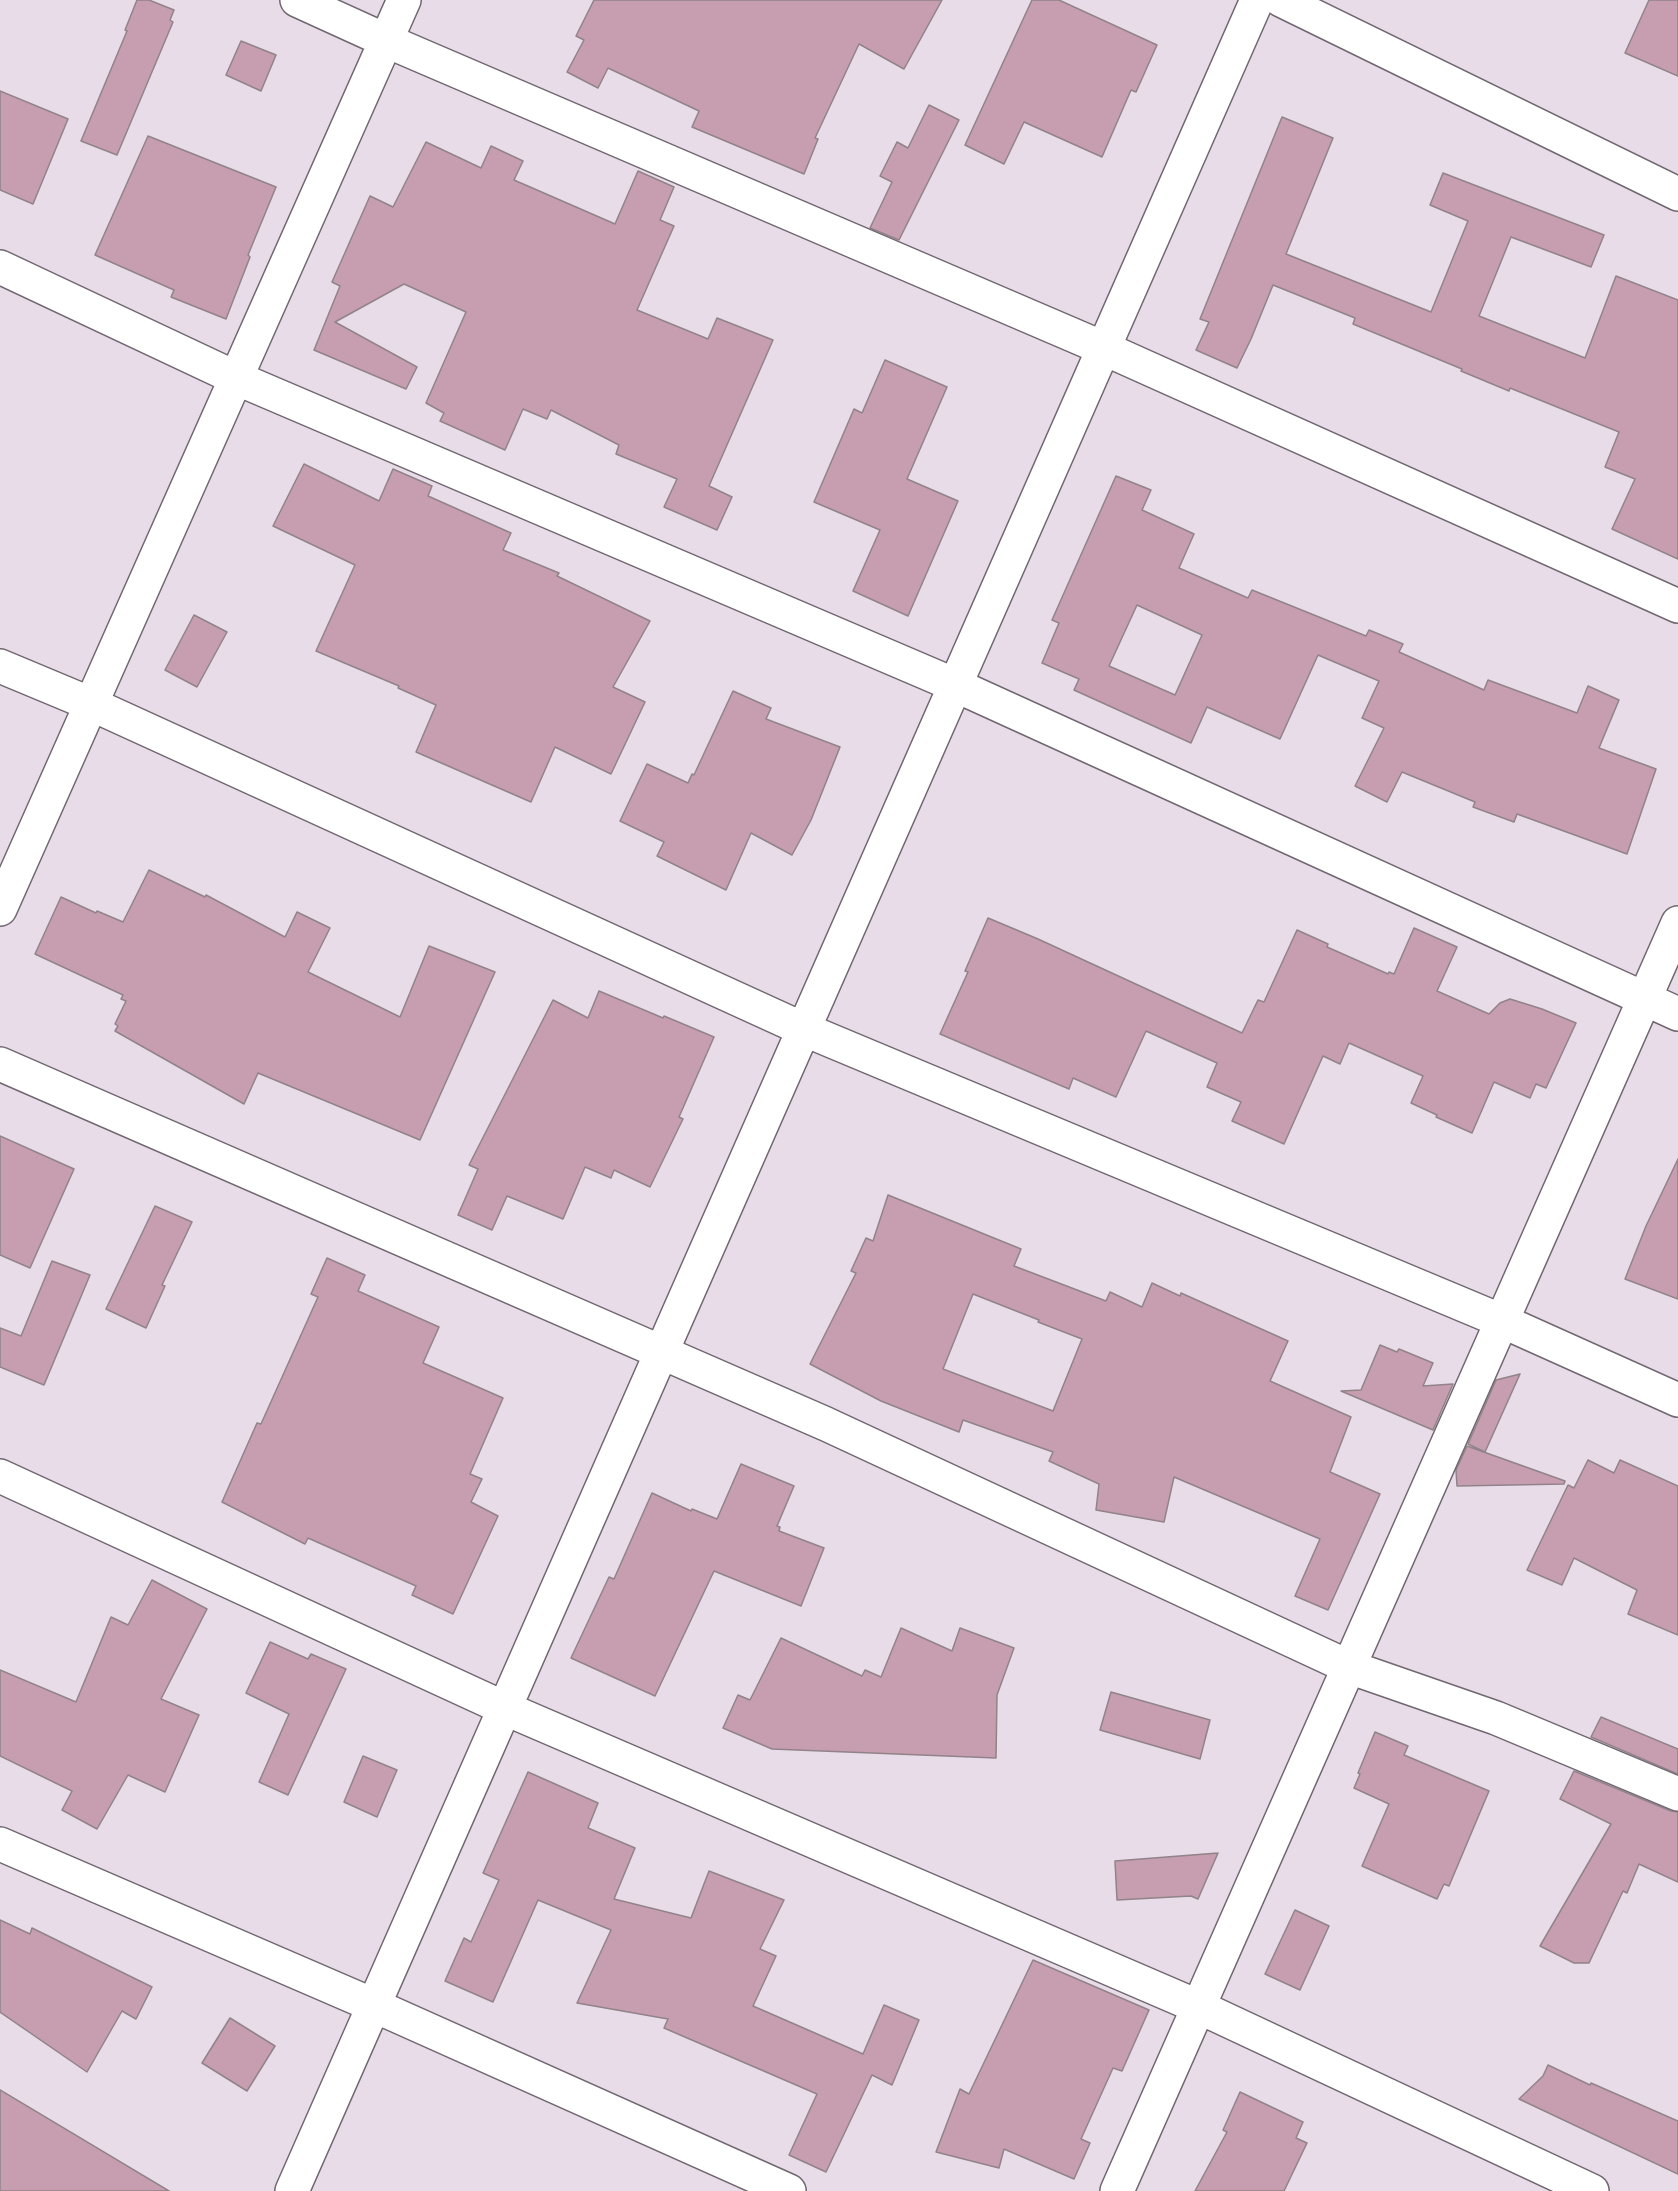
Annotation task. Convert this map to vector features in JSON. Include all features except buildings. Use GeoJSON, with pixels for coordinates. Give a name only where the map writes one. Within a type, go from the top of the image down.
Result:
{"type":"FeatureCollection","features":[{"type":"Feature","properties":{"kind":"street"},"geometry":{"type":"LineString","coordinates":[[297,0],[1103,348],[1678,606]]}},
{"type":"Feature","properties":{"kind":"street"},"geometry":{"type":"LineString","coordinates":[[0,909],[404,0]]}},
{"type":"Feature","properties":{"kind":"street"},"geometry":{"type":"LineString","coordinates":[[291,2191],[1257,0]]}},
{"type":"Feature","properties":{"kind":"street"},"geometry":{"type":"LineString","coordinates":[[1281,0],[1678,194]]}},
{"type":"Feature","properties":{"kind":"street"},"geometry":{"type":"LineString","coordinates":[[0,267],[236,378],[955,685],[1678,1014]]}},
{"type":"Feature","properties":{"kind":"street"},"geometry":{"type":"LineString","coordinates":[[0,666],[91,704],[803,1029],[1502,1321],[1678,1400]]}},
{"type":"Feature","properties":{"kind":"street"},"geometry":{"type":"LineString","coordinates":[[1117,2191],[1678,923]]}},
{"type":"Feature","properties":{"kind":"street"},"geometry":{"type":"LineString","coordinates":[[0,1064],[826,1424],[1349,1667],[1496,1718],[1678,1794]]}},
{"type":"Feature","properties":{"kind":"street"},"geometry":{"type":"LineString","coordinates":[[0,1476],[504,1708],[1199,2007],[1592,2191]]}},
{"type":"Feature","properties":{"kind":"street"},"geometry":{"type":"LineString","coordinates":[[0,1844],[373,2005],[789,2191]]}}]}
